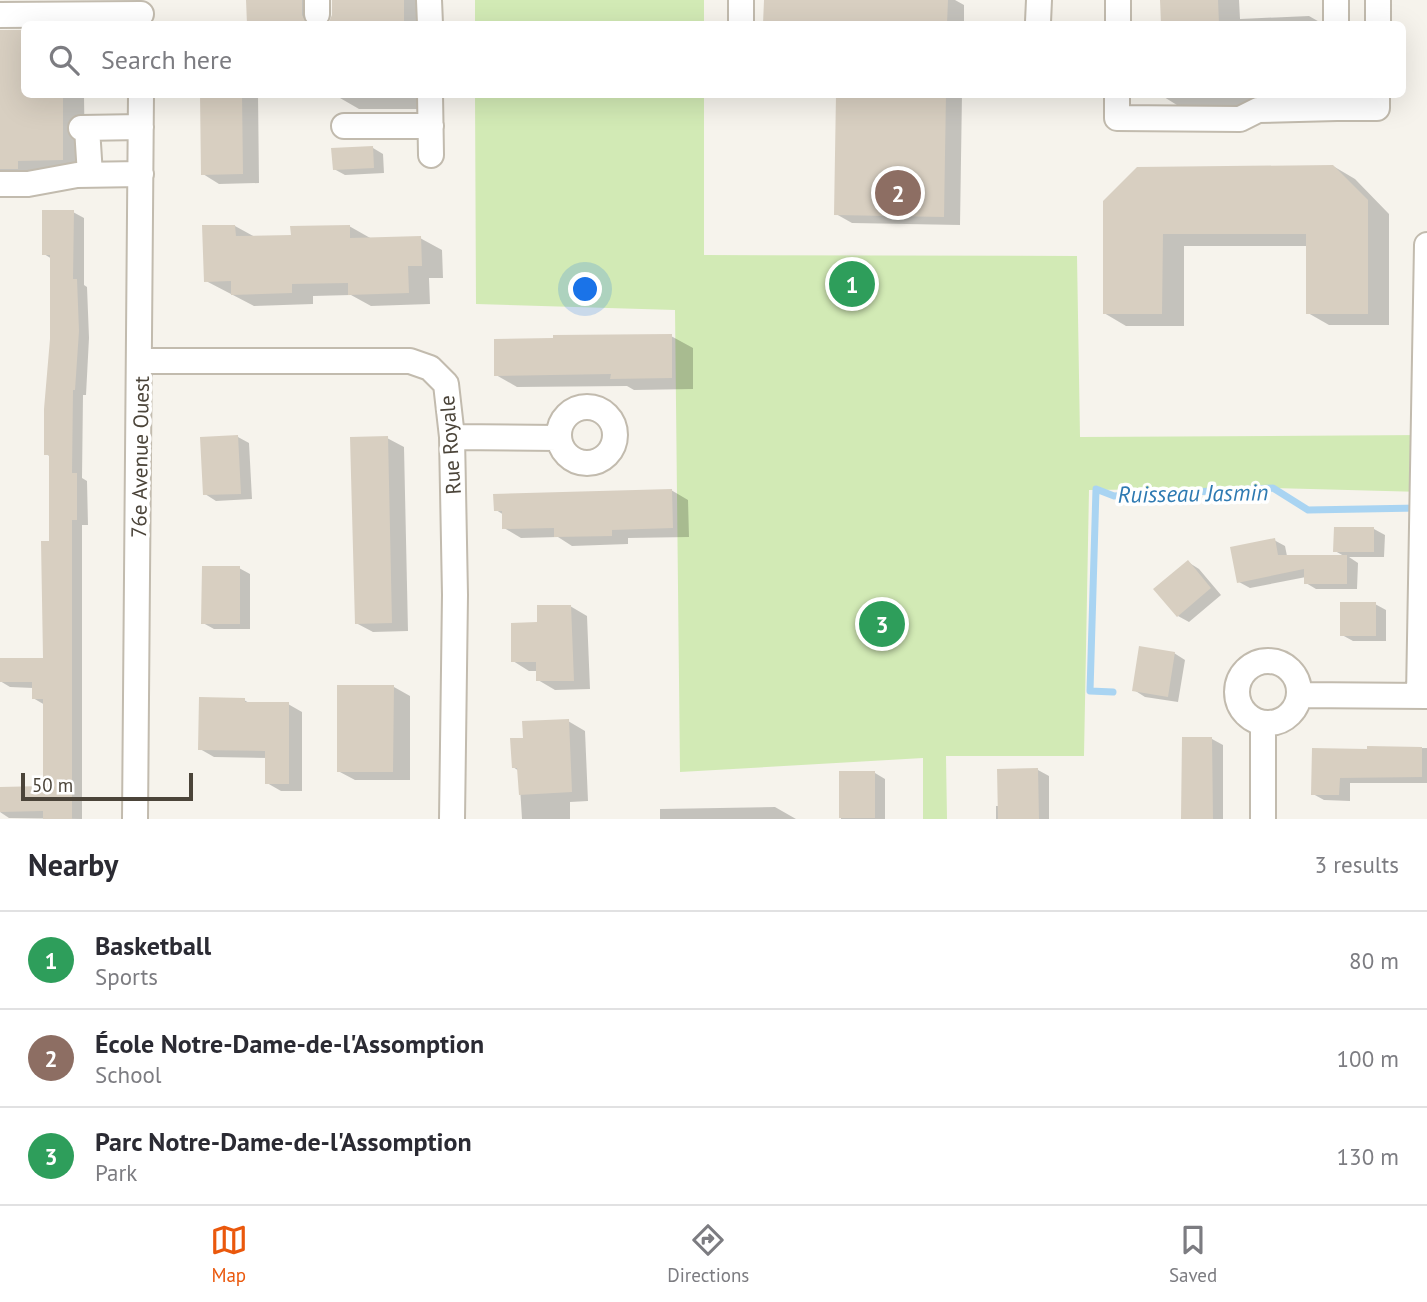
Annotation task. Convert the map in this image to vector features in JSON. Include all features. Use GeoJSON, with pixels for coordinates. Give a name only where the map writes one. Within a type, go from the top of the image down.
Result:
{"type":"FeatureCollection","features":[{"type":"Feature","properties":{"kind":"street"},"geometry":{"type":"LineString","coordinates":[[429,0],[430,21]]}},
{"type":"Feature","properties":{"kind":"street"},"geometry":{"type":"LineString","coordinates":[[741,0],[741,21]]}},
{"type":"Feature","properties":{"kind":"street"},"geometry":{"type":"LineString","coordinates":[[1118,0],[1118,21]]}},
{"type":"Feature","properties":{"kind":"street"},"geometry":{"type":"LineString","coordinates":[[1336,0],[1336,21]]}},
{"type":"Feature","properties":{"kind":"street"},"geometry":{"type":"LineString","coordinates":[[1378,0],[1378,21]]}},
{"type":"Feature","properties":{"kind":"street"},"geometry":{"type":"LineString","coordinates":[[0,15],[69,7],[141,13]]}},
{"type":"Feature","properties":{"kind":"street","name":"76e Avenue Ouest"},"geometry":{"type":"LineString","coordinates":[[135,819],[141,361],[141,98]]}},
{"type":"Feature","properties":{"kind":"street"},"geometry":{"type":"LineString","coordinates":[[430,98],[431,155]]}},
{"type":"Feature","properties":{"kind":"street"},"geometry":{"type":"LineString","coordinates":[[1117,98],[1117,118],[1240,119],[1258,110],[1337,102],[1377,108],[1377,98]]}},
{"type":"Feature","properties":{"kind":"street"},"geometry":{"type":"LineString","coordinates":[[344,126],[430,126]]}},
{"type":"Feature","properties":{"kind":"street"},"geometry":{"type":"LineString","coordinates":[[84,175],[84,128],[141,127]]}},
{"type":"Feature","properties":{"kind":"street"},"geometry":{"type":"LineString","coordinates":[[23,169],[84,175],[141,174]]}},
{"type":"Feature","properties":{"kind":"street"},"geometry":{"type":"LineString","coordinates":[[0,184],[28,184],[84,175]]}},
{"type":"Feature","properties":{"kind":"street"},"geometry":{"type":"LineString","coordinates":[[1299,695],[1423,696],[1427,245]]}},
{"type":"Feature","properties":{"kind":"street","name":"Rue Royale"},"geometry":{"type":"LineString","coordinates":[[141,361],[410,360],[430,368],[446,384],[452,438],[455,595],[452,819]]}},
{"type":"Feature","properties":{"kind":"street"},"geometry":{"type":"LineString","coordinates":[[452,438],[558,438]]}},
{"type":"Feature","properties":{"kind":"street"},"geometry":{"type":"LineString","coordinates":[[1264,661],[1285,666],[1294,674],[1299,695],[1292,712],[1284,719],[1263,723],[1245,713],[1238,698],[1240,680],[1245,671],[1264,661]]}},
{"type":"Feature","properties":{"kind":"street"},"geometry":{"type":"LineString","coordinates":[[1263,723],[1264,819]]}},
{"type":"Feature","properties":{"kind":"green space"},"geometry":{"type":"Polygon","coordinates":[[[475,0],[704,0],[704,21],[475,21],[475,0]]]}},
{"type":"Feature","properties":{"kind":"green space"},"geometry":{"type":"Polygon","coordinates":[[[475,98],[704,98],[704,255],[1077,256],[1080,437],[1423,435],[1423,492],[1273,488],[1089,490],[1084,756],[946,756],[947,819],[923,819],[923,758],[680,772],[675,310],[476,304],[475,98]]]}},
{"type":"Feature","properties":{"kind":"building"},"geometry":{"type":"Polygon","coordinates":[[[246,0],[302,0],[302,15],[305,21],[247,21],[246,0]]]}},
{"type":"Feature","properties":{"kind":"building"},"geometry":{"type":"Polygon","coordinates":[[[332,0],[404,0],[404,21],[329,21],[332,0]]]}},
{"type":"Feature","properties":{"kind":"building"},"geometry":{"type":"Polygon","coordinates":[[[764,0],[948,0],[947,21],[763,21],[764,0]]]}},
{"type":"Feature","properties":{"kind":"building"},"geometry":{"type":"Polygon","coordinates":[[[1160,0],[1218,0],[1219,21],[1161,21],[1160,0]]]}},
{"type":"Feature","properties":{"kind":"building"},"geometry":{"type":"Polygon","coordinates":[[[0,30],[21,30],[21,98],[63,98],[63,160],[18,161],[18,169],[0,169],[0,30]]]}},
{"type":"Feature","properties":{"kind":"building"},"geometry":{"type":"Polygon","coordinates":[[[200,98],[242,98],[243,174],[201,175],[200,98]]]}},
{"type":"Feature","properties":{"kind":"building"},"geometry":{"type":"Polygon","coordinates":[[[836,98],[946,98],[944,217],[834,215],[836,98]]]}},
{"type":"Feature","properties":{"kind":"building"},"geometry":{"type":"Polygon","coordinates":[[[373,146],[374,168],[333,170],[331,148],[373,146]]]}},
{"type":"Feature","properties":{"kind":"building"},"geometry":{"type":"Polygon","coordinates":[[[1333,165],[1368,200],[1368,314],[1306,314],[1306,234],[1163,234],[1162,314],[1103,314],[1103,201],[1137,167],[1333,165]]]}},
{"type":"Feature","properties":{"kind":"building"},"geometry":{"type":"Polygon","coordinates":[[[42,210],[74,210],[73,279],[77,279],[79,331],[73,390],[72,473],[77,473],[77,520],[72,520],[72,819],[43,819],[43,811],[0,812],[0,787],[43,786],[43,699],[32,699],[32,682],[0,682],[0,658],[43,658],[41,541],[49,541],[49,455],[44,455],[44,409],[50,339],[50,255],[42,255],[42,210]]]}},
{"type":"Feature","properties":{"kind":"building"},"geometry":{"type":"Polygon","coordinates":[[[202,225],[235,225],[236,236],[291,235],[290,226],[350,225],[350,238],[421,236],[422,266],[408,266],[409,293],[348,295],[348,283],[292,284],[292,293],[231,295],[231,281],[204,282],[202,225]]]}},
{"type":"Feature","properties":{"kind":"building"},"geometry":{"type":"Polygon","coordinates":[[[672,334],[672,378],[610,379],[611,374],[494,376],[494,339],[553,338],[553,335],[672,334]]]}},
{"type":"Feature","properties":{"kind":"building"},"geometry":{"type":"Polygon","coordinates":[[[238,435],[241,494],[203,495],[200,437],[238,435]]]}},
{"type":"Feature","properties":{"kind":"building"},"geometry":{"type":"Polygon","coordinates":[[[388,436],[392,623],[355,624],[350,437],[388,436]]]}},
{"type":"Feature","properties":{"kind":"building"},"geometry":{"type":"Polygon","coordinates":[[[672,489],[673,528],[612,530],[612,536],[554,537],[554,528],[502,529],[502,511],[494,511],[493,494],[672,489]]]}},
{"type":"Feature","properties":{"kind":"building"},"geometry":{"type":"Polygon","coordinates":[[[1334,527],[1374,527],[1374,552],[1333,552],[1334,527]]]}},
{"type":"Feature","properties":{"kind":"building"},"geometry":{"type":"Polygon","coordinates":[[[1275,538],[1278,555],[1347,555],[1347,584],[1304,584],[1304,569],[1237,583],[1230,547],[1275,538]]]}},
{"type":"Feature","properties":{"kind":"building"},"geometry":{"type":"Polygon","coordinates":[[[1188,560],[1211,588],[1177,617],[1153,589],[1188,560]]]}},
{"type":"Feature","properties":{"kind":"building"},"geometry":{"type":"Polygon","coordinates":[[[202,566],[240,566],[240,624],[201,624],[202,566]]]}},
{"type":"Feature","properties":{"kind":"building"},"geometry":{"type":"Polygon","coordinates":[[[1340,602],[1376,602],[1376,636],[1340,636],[1340,602]]]}},
{"type":"Feature","properties":{"kind":"building"},"geometry":{"type":"Polygon","coordinates":[[[537,605],[571,605],[574,681],[536,681],[536,662],[511,662],[511,623],[537,622],[537,605]]]}},
{"type":"Feature","properties":{"kind":"building"},"geometry":{"type":"Polygon","coordinates":[[[1139,646],[1175,652],[1168,697],[1132,691],[1139,646]]]}},
{"type":"Feature","properties":{"kind":"building"},"geometry":{"type":"Polygon","coordinates":[[[337,685],[394,685],[393,772],[337,772],[337,685]]]}},
{"type":"Feature","properties":{"kind":"building"},"geometry":{"type":"Polygon","coordinates":[[[199,697],[245,698],[245,702],[289,702],[289,784],[265,784],[265,751],[198,750],[199,697]]]}},
{"type":"Feature","properties":{"kind":"building"},"geometry":{"type":"Polygon","coordinates":[[[569,719],[572,792],[519,795],[517,768],[512,768],[510,738],[523,738],[522,721],[569,719]]]}},
{"type":"Feature","properties":{"kind":"building"},"geometry":{"type":"Polygon","coordinates":[[[1182,737],[1212,737],[1213,819],[1181,819],[1182,737]]]}},
{"type":"Feature","properties":{"kind":"building"},"geometry":{"type":"Polygon","coordinates":[[[1367,746],[1422,747],[1422,777],[1340,778],[1339,795],[1311,795],[1312,748],[1367,749],[1367,746]]]}},
{"type":"Feature","properties":{"kind":"building"},"geometry":{"type":"Polygon","coordinates":[[[1038,768],[1039,819],[998,819],[997,769],[1038,768]]]}},
{"type":"Feature","properties":{"kind":"building"},"geometry":{"type":"Polygon","coordinates":[[[839,771],[875,771],[875,818],[839,818],[839,771]]]}},
{"type":"Feature","properties":{"kind":"waterway","name":"Ruisseau Jasmin"},"geometry":{"type":"LineString","coordinates":[[1113,692],[1090,691],[1096,489],[1114,496],[1273,488],[1308,510],[1419,508]]}},
{"type":"Feature","properties":{"kind":"place","name":"École Notre-Dame-de-l'Assomption"},"geometry":{"type":"Point","coordinates":[898,193]}},
{"type":"Feature","properties":{"kind":"place","name":"Basketball"},"geometry":{"type":"Point","coordinates":[852,284]}},
{"type":"Feature","properties":{"kind":"place","name":"Parc Notre-Dame-de-l'Assomption"},"geometry":{"type":"Point","coordinates":[882,624]}}]}
